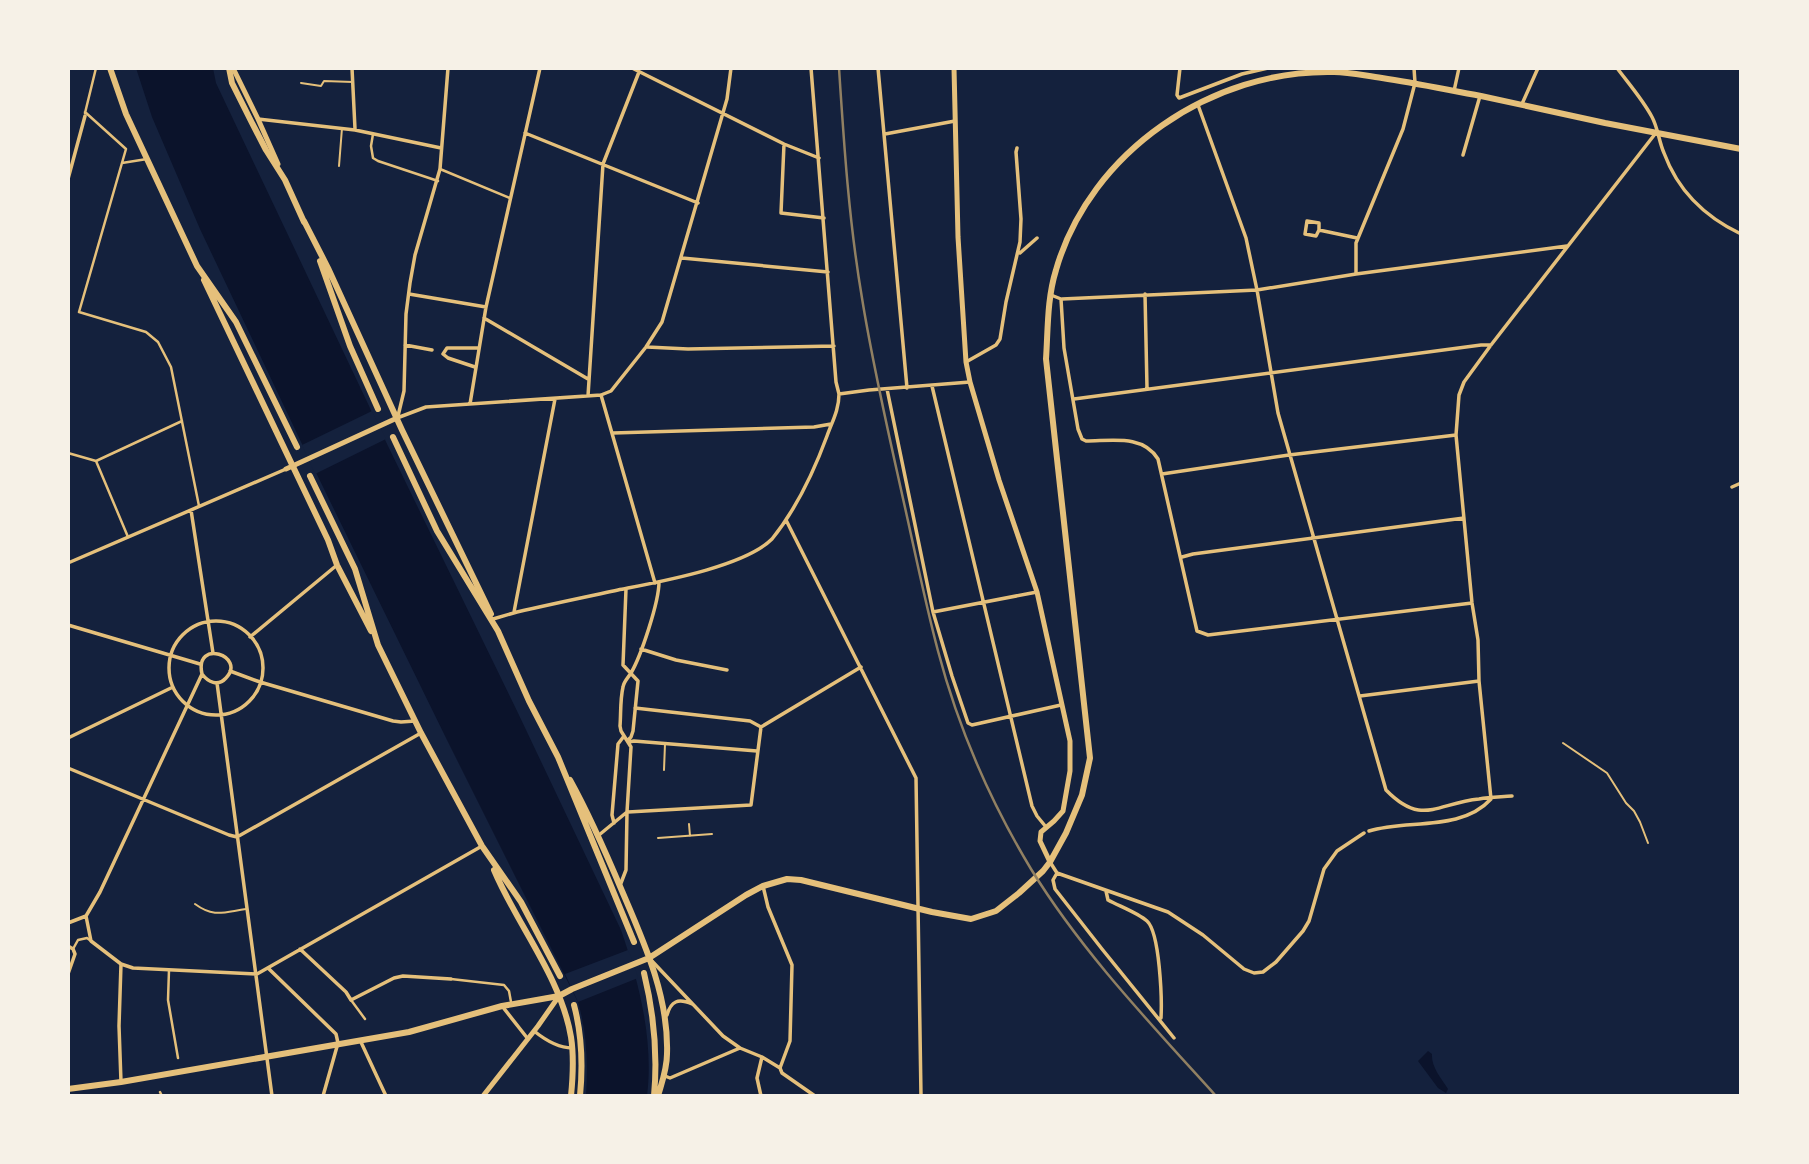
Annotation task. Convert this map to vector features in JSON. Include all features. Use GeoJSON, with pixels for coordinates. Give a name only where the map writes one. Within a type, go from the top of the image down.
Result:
{"type":"FeatureCollection","features":[{"type":"Feature","properties":{"kind":"main road"},"geometry":{"type":"LineString","coordinates":[[231,68],[258,119],[529,701],[599,835],[656,980],[668,1051],[664,1075],[656,1096]]}},
{"type":"Feature","properties":{"kind":"main road"},"geometry":{"type":"LineString","coordinates":[[231,68],[232,83],[266,150],[285,180]]}},
{"type":"Feature","properties":{"kind":"main road"},"geometry":{"type":"LineString","coordinates":[[954,68],[958,237],[966,362],[999,480],[1037,592],[1070,741],[1070,771],[1063,811],[1041,832],[1040,841],[1050,862]]}},
{"type":"Feature","properties":{"kind":"main road"},"geometry":{"type":"LineString","coordinates":[[68,1089],[267,1057],[360,1040],[373,1035],[409,1032],[502,1006],[560,996],[649,958],[746,895],[775,881],[801,880],[971,919],[996,911],[1009,902],[1050,862],[1082,795],[1090,758],[1046,359],[1050,295],[1056,269],[1067,240],[1098,187],[1127,154],[1154,131],[1197,103],[1237,86],[1265,78],[1333,70],[1415,83],[1741,149]]}},
{"type":"Feature","properties":{"kind":"main road"},"geometry":{"type":"LineString","coordinates":[[110,71],[120,102],[289,467],[328,540],[337,565],[421,733],[482,846],[522,902],[560,976]]}},
{"type":"Feature","properties":{"kind":"main road"},"geometry":{"type":"LineString","coordinates":[[304,221],[358,367],[378,409]]}},
{"type":"Feature","properties":{"kind":"main road"},"geometry":{"type":"LineString","coordinates":[[198,266],[236,322],[297,447]]}},
{"type":"Feature","properties":{"kind":"main road"},"geometry":{"type":"LineString","coordinates":[[289,467],[397,418]]}},
{"type":"Feature","properties":{"kind":"main road"},"geometry":{"type":"LineString","coordinates":[[393,437],[437,531],[498,631]]}},
{"type":"Feature","properties":{"kind":"main road"},"geometry":{"type":"LineString","coordinates":[[310,476],[355,569],[378,645]]}},
{"type":"Feature","properties":{"kind":"main road"},"geometry":{"type":"LineString","coordinates":[[558,757],[634,942]]}},
{"type":"Feature","properties":{"kind":"main road"},"geometry":{"type":"LineString","coordinates":[[489,857],[560,996],[572,1048],[570,1096]]}},
{"type":"Feature","properties":{"kind":"main road"},"geometry":{"type":"LineString","coordinates":[[644,972],[655,1032],[656,1096]]}},
{"type":"Feature","properties":{"kind":"main road"},"geometry":{"type":"LineString","coordinates":[[483,1096],[560,996]]}},
{"type":"Feature","properties":{"kind":"main road"},"geometry":{"type":"LineString","coordinates":[[574,1005],[581,1041],[580,1096]]}},
{"type":"Feature","properties":{"kind":"street"},"geometry":{"type":"LineString","coordinates":[[68,179],[96,68]]}},
{"type":"Feature","properties":{"kind":"street"},"geometry":{"type":"LineString","coordinates":[[352,68],[355,130]]}},
{"type":"Feature","properties":{"kind":"street"},"geometry":{"type":"LineString","coordinates":[[397,418],[404,391],[408,294],[415,255],[438,181],[448,68]]}},
{"type":"Feature","properties":{"kind":"street"},"geometry":{"type":"LineString","coordinates":[[470,404],[486,307],[540,68]]}},
{"type":"Feature","properties":{"kind":"street"},"geometry":{"type":"LineString","coordinates":[[632,68],[784,144],[819,158]]}},
{"type":"Feature","properties":{"kind":"street"},"geometry":{"type":"LineString","coordinates":[[397,418],[426,407],[555,399],[601,395],[611,391],[662,322],[723,114],[731,68]]}},
{"type":"Feature","properties":{"kind":"street"},"geometry":{"type":"LineString","coordinates":[[493,619],[514,612],[657,583],[745,556],[768,543],[801,498],[839,406],[811,68]]}},
{"type":"Feature","properties":{"kind":"street"},"geometry":{"type":"LineString","coordinates":[[878,68],[907,387]]}},
{"type":"Feature","properties":{"kind":"street"},"geometry":{"type":"LineString","coordinates":[[1180,68],[1179,98],[1242,74],[1268,68]]}},
{"type":"Feature","properties":{"kind":"street"},"geometry":{"type":"LineString","coordinates":[[1354,74],[1361,68]]}},
{"type":"Feature","properties":{"kind":"street"},"geometry":{"type":"LineString","coordinates":[[1356,274],[1357,238],[1403,129],[1415,83],[1414,68]]}},
{"type":"Feature","properties":{"kind":"street"},"geometry":{"type":"LineString","coordinates":[[1454,91],[1459,68]]}},
{"type":"Feature","properties":{"kind":"street"},"geometry":{"type":"LineString","coordinates":[[1522,104],[1538,68]]}},
{"type":"Feature","properties":{"kind":"street"},"geometry":{"type":"LineString","coordinates":[[1618,68],[1654,120],[1670,168],[1679,184],[1706,213],[1741,234]]}},
{"type":"Feature","properties":{"kind":"street"},"geometry":{"type":"LineString","coordinates":[[588,396],[603,164],[639,72]]}},
{"type":"Feature","properties":{"kind":"street"},"geometry":{"type":"LineString","coordinates":[[1463,155],[1480,96]]}},
{"type":"Feature","properties":{"kind":"street"},"geometry":{"type":"LineString","coordinates":[[1197,103],[1246,238],[1278,413],[1386,790],[1396,801],[1415,810],[1512,796]]}},
{"type":"Feature","properties":{"kind":"street"},"geometry":{"type":"LineString","coordinates":[[85,114],[126,149],[79,312],[146,332],[158,342],[171,367],[199,506]]}},
{"type":"Feature","properties":{"kind":"street"},"geometry":{"type":"LineString","coordinates":[[258,119],[355,130],[441,148]]}},
{"type":"Feature","properties":{"kind":"street"},"geometry":{"type":"LineString","coordinates":[[884,134],[955,121]]}},
{"type":"Feature","properties":{"kind":"street"},"geometry":{"type":"LineString","coordinates":[[1490,799],[1478,640],[1456,435],[1459,395],[1464,382],[1491,345],[1657,132]]}},
{"type":"Feature","properties":{"kind":"street"},"geometry":{"type":"LineString","coordinates":[[525,133],[698,203]]}},
{"type":"Feature","properties":{"kind":"street"},"geometry":{"type":"LineString","coordinates":[[373,134],[373,158],[378,162],[438,181]]}},
{"type":"Feature","properties":{"kind":"street"},"geometry":{"type":"LineString","coordinates":[[784,144],[781,213],[824,218]]}},
{"type":"Feature","properties":{"kind":"street"},"geometry":{"type":"LineString","coordinates":[[966,362],[996,345],[1000,338],[1020,242],[1017,148]]}},
{"type":"Feature","properties":{"kind":"street"},"geometry":{"type":"LineString","coordinates":[[122,163],[147,159]]}},
{"type":"Feature","properties":{"kind":"street"},"geometry":{"type":"LineString","coordinates":[[440,169],[510,198]]}},
{"type":"Feature","properties":{"kind":"street"},"geometry":{"type":"LineString","coordinates":[[1307,221],[1319,223],[1319,230],[1316,236],[1305,234],[1307,221]]}},
{"type":"Feature","properties":{"kind":"street"},"geometry":{"type":"LineString","coordinates":[[1319,230],[1357,238]]}},
{"type":"Feature","properties":{"kind":"street"},"geometry":{"type":"LineString","coordinates":[[1018,254],[1037,238]]}},
{"type":"Feature","properties":{"kind":"street"},"geometry":{"type":"LineString","coordinates":[[1050,295],[1061,299],[1257,290],[1567,246]]}},
{"type":"Feature","properties":{"kind":"street"},"geometry":{"type":"LineString","coordinates":[[682,258],[828,272]]}},
{"type":"Feature","properties":{"kind":"street"},"geometry":{"type":"LineString","coordinates":[[408,294],[486,307]]}},
{"type":"Feature","properties":{"kind":"street"},"geometry":{"type":"LineString","coordinates":[[1144,294],[1147,388]]}},
{"type":"Feature","properties":{"kind":"street"},"geometry":{"type":"LineString","coordinates":[[1061,299],[1064,348],[1082,439],[1143,444],[1158,459],[1197,631],[1208,635],[1472,603]]}},
{"type":"Feature","properties":{"kind":"street"},"geometry":{"type":"LineString","coordinates":[[484,318],[588,379]]}},
{"type":"Feature","properties":{"kind":"street"},"geometry":{"type":"LineString","coordinates":[[405,345],[432,349]]}},
{"type":"Feature","properties":{"kind":"street"},"geometry":{"type":"LineString","coordinates":[[1074,399],[1491,345]]}},
{"type":"Feature","properties":{"kind":"street"},"geometry":{"type":"LineString","coordinates":[[646,346],[688,349],[834,346]]}},
{"type":"Feature","properties":{"kind":"street"},"geometry":{"type":"LineString","coordinates":[[475,367],[443,354],[447,348],[478,348]]}},
{"type":"Feature","properties":{"kind":"street"},"geometry":{"type":"LineString","coordinates":[[839,394],[971,382]]}},
{"type":"Feature","properties":{"kind":"street"},"geometry":{"type":"LineString","coordinates":[[932,386],[1032,806],[1046,827]]}},
{"type":"Feature","properties":{"kind":"street"},"geometry":{"type":"LineString","coordinates":[[887,389],[933,612],[951,676],[969,725],[1061,705]]}},
{"type":"Feature","properties":{"kind":"street"},"geometry":{"type":"LineString","coordinates":[[601,395],[659,590],[641,649],[623,685],[620,726],[631,747],[626,870],[619,886]]}},
{"type":"Feature","properties":{"kind":"street"},"geometry":{"type":"LineString","coordinates":[[514,612],[555,399]]}},
{"type":"Feature","properties":{"kind":"street"},"geometry":{"type":"LineString","coordinates":[[68,453],[96,461],[182,421]]}},
{"type":"Feature","properties":{"kind":"street"},"geometry":{"type":"LineString","coordinates":[[612,433],[814,427],[832,424]]}},
{"type":"Feature","properties":{"kind":"street"},"geometry":{"type":"LineString","coordinates":[[1162,474],[1289,455],[1456,435]]}},
{"type":"Feature","properties":{"kind":"street"},"geometry":{"type":"LineString","coordinates":[[96,461],[128,537]]}},
{"type":"Feature","properties":{"kind":"street"},"geometry":{"type":"LineString","coordinates":[[68,563],[289,467]]}},
{"type":"Feature","properties":{"kind":"street"},"geometry":{"type":"LineString","coordinates":[[1732,487],[1741,482]]}},
{"type":"Feature","properties":{"kind":"street"},"geometry":{"type":"LineString","coordinates":[[191,510],[213,654]]}},
{"type":"Feature","properties":{"kind":"street"},"geometry":{"type":"LineString","coordinates":[[1181,557],[1464,518]]}},
{"type":"Feature","properties":{"kind":"street"},"geometry":{"type":"LineString","coordinates":[[786,520],[916,778],[920,1096]]}},
{"type":"Feature","properties":{"kind":"street"},"geometry":{"type":"LineString","coordinates":[[250,637],[337,565]]}},
{"type":"Feature","properties":{"kind":"street"},"geometry":{"type":"LineString","coordinates":[[614,823],[612,815],[618,744],[631,737],[633,731],[638,681],[623,665],[626,589]]}},
{"type":"Feature","properties":{"kind":"street"},"geometry":{"type":"LineString","coordinates":[[933,612],[1037,592]]}},
{"type":"Feature","properties":{"kind":"street"},"geometry":{"type":"LineString","coordinates":[[208,622],[229,624],[250,637],[262,660],[260,682],[254,695],[244,706],[220,715],[202,713],[187,706],[178,697],[169,670],[171,655],[184,633],[208,622]]}},
{"type":"Feature","properties":{"kind":"street"},"geometry":{"type":"LineString","coordinates":[[68,625],[201,665]]}},
{"type":"Feature","properties":{"kind":"street"},"geometry":{"type":"LineString","coordinates":[[641,649],[676,660],[727,670]]}},
{"type":"Feature","properties":{"kind":"street"},"geometry":{"type":"LineString","coordinates":[[213,654],[221,654],[229,661],[230,671],[226,679],[216,683],[207,681],[202,674],[201,665],[206,657],[213,654]]}},
{"type":"Feature","properties":{"kind":"street"},"geometry":{"type":"LineString","coordinates":[[599,835],[627,812],[751,805],[761,727],[861,667]]}},
{"type":"Feature","properties":{"kind":"street"},"geometry":{"type":"LineString","coordinates":[[230,671],[393,721],[415,721]]}},
{"type":"Feature","properties":{"kind":"street"},"geometry":{"type":"LineString","coordinates":[[68,923],[86,916],[100,892],[202,674]]}},
{"type":"Feature","properties":{"kind":"street"},"geometry":{"type":"LineString","coordinates":[[1360,696],[1479,681]]}},
{"type":"Feature","properties":{"kind":"street"},"geometry":{"type":"LineString","coordinates":[[216,683],[272,1096]]}},
{"type":"Feature","properties":{"kind":"street"},"geometry":{"type":"LineString","coordinates":[[68,738],[173,687]]}},
{"type":"Feature","properties":{"kind":"street"},"geometry":{"type":"LineString","coordinates":[[635,708],[750,721],[761,727]]}},
{"type":"Feature","properties":{"kind":"street"},"geometry":{"type":"LineString","coordinates":[[68,768],[237,837],[421,733]]}},
{"type":"Feature","properties":{"kind":"street"},"geometry":{"type":"LineString","coordinates":[[627,739],[757,751]]}},
{"type":"Feature","properties":{"kind":"street"},"geometry":{"type":"LineString","coordinates":[[1050,862],[1057,873],[1168,912],[1203,935],[1244,969],[1254,973],[1263,972],[1276,962],[1303,932],[1309,921],[1324,869],[1337,851],[1366,832],[1456,819],[1473,813],[1490,799]]}},
{"type":"Feature","properties":{"kind":"street"},"geometry":{"type":"LineString","coordinates":[[68,974],[75,954],[70,948],[78,940],[87,939],[121,964],[132,968],[257,974],[482,846]]}},
{"type":"Feature","properties":{"kind":"street"},"geometry":{"type":"LineString","coordinates":[[1057,873],[1053,880],[1055,889],[1174,1038]]}},
{"type":"Feature","properties":{"kind":"street"},"geometry":{"type":"LineString","coordinates":[[763,886],[768,907],[792,965],[790,1041],[780,1068]]}},
{"type":"Feature","properties":{"kind":"street"},"geometry":{"type":"LineString","coordinates":[[1106,891],[1108,900],[1148,922],[1155,933],[1161,1021]]}},
{"type":"Feature","properties":{"kind":"street"},"geometry":{"type":"LineString","coordinates":[[86,916],[91,941]]}},
{"type":"Feature","properties":{"kind":"street"},"geometry":{"type":"LineString","coordinates":[[300,949],[346,992],[365,1019]]}},
{"type":"Feature","properties":{"kind":"street"},"geometry":{"type":"LineString","coordinates":[[649,958],[723,1036],[740,1048],[780,1068],[782,1073],[815,1096]]}},
{"type":"Feature","properties":{"kind":"street"},"geometry":{"type":"LineString","coordinates":[[121,964],[121,1082]]}},
{"type":"Feature","properties":{"kind":"street"},"geometry":{"type":"LineString","coordinates":[[268,968],[336,1034],[338,1043],[323,1096]]}},
{"type":"Feature","properties":{"kind":"street"},"geometry":{"type":"LineString","coordinates":[[169,970],[168,1000],[178,1058]]}},
{"type":"Feature","properties":{"kind":"street"},"geometry":{"type":"LineString","coordinates":[[351,1000],[403,976],[504,985],[509,991],[511,1004]]}},
{"type":"Feature","properties":{"kind":"street"},"geometry":{"type":"LineString","coordinates":[[665,1022],[675,1001],[694,1004]]}},
{"type":"Feature","properties":{"kind":"street"},"geometry":{"type":"LineString","coordinates":[[502,1006],[528,1039]]}},
{"type":"Feature","properties":{"kind":"street"},"geometry":{"type":"LineString","coordinates":[[534,1031],[572,1048]]}},
{"type":"Feature","properties":{"kind":"street"},"geometry":{"type":"LineString","coordinates":[[360,1040],[386,1096]]}},
{"type":"Feature","properties":{"kind":"street"},"geometry":{"type":"LineString","coordinates":[[664,1075],[670,1078],[740,1048]]}},
{"type":"Feature","properties":{"kind":"street"},"geometry":{"type":"LineString","coordinates":[[761,1096],[757,1078],[762,1057]]}},
{"type":"Feature","properties":{"kind":"lane"},"geometry":{"type":"LineString","coordinates":[[301,83],[321,86],[324,81],[353,82]]}},
{"type":"Feature","properties":{"kind":"lane"},"geometry":{"type":"LineString","coordinates":[[339,166],[342,128]]}},
{"type":"Feature","properties":{"kind":"lane"},"geometry":{"type":"LineString","coordinates":[[1563,743],[1607,773],[1640,821],[1648,844]]}},
{"type":"Feature","properties":{"kind":"lane"},"geometry":{"type":"LineString","coordinates":[[664,770],[665,744]]}},
{"type":"Feature","properties":{"kind":"lane"},"geometry":{"type":"LineString","coordinates":[[689,808],[689,815]]}},
{"type":"Feature","properties":{"kind":"lane"},"geometry":{"type":"LineString","coordinates":[[689,824],[690,836]]}},
{"type":"Feature","properties":{"kind":"lane"},"geometry":{"type":"LineString","coordinates":[[658,838],[712,834]]}},
{"type":"Feature","properties":{"kind":"lane"},"geometry":{"type":"LineString","coordinates":[[195,904],[212,914],[248,909]]}},
{"type":"Feature","properties":{"kind":"water"},"geometry":{"type":"Polygon","coordinates":[[[136,68],[213,68],[216,83],[621,930],[634,970],[647,1033],[647,1096],[586,1096],[586,1048],[578,1002],[302,444],[200,229],[152,117],[136,68]]]}},
{"type":"Feature","properties":{"kind":"water"},"geometry":{"type":"Polygon","coordinates":[[[1428,1051],[1432,1054],[1435,1068],[1448,1089],[1446,1093],[1438,1088],[1418,1061],[1428,1051]]]}},
{"type":"Feature","properties":{"kind":"pier"},"geometry":{"type":"Polygon","coordinates":[[[372,411],[386,439],[315,474],[302,445],[372,411]]]}},
{"type":"Feature","properties":{"kind":"pier"},"geometry":{"type":"Polygon","coordinates":[[[628,950],[638,978],[578,1002],[565,974],[628,950]]]}},
{"type":"Feature","properties":{"kind":"railway"},"geometry":{"type":"LineString","coordinates":[[839,68],[850,212],[871,350],[933,633],[955,708],[1002,817],[1051,900],[1118,986],[1216,1096]]}}]}
